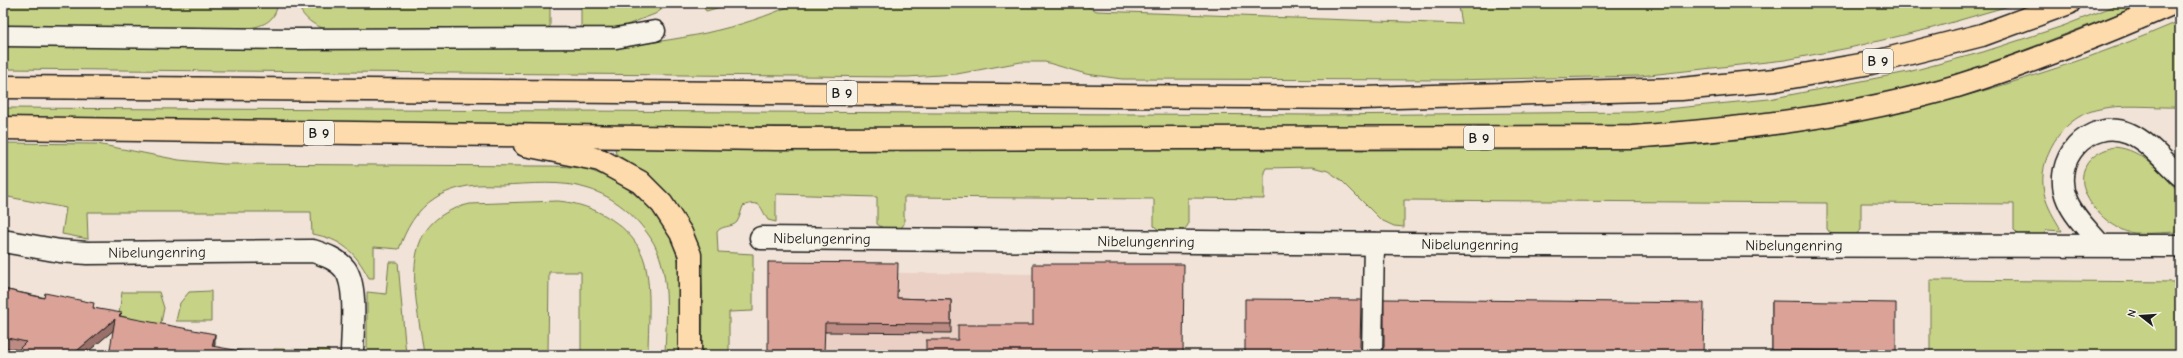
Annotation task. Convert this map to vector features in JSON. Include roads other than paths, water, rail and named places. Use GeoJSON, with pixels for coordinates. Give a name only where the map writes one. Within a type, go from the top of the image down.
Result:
{"type":"FeatureCollection","features":[{"type":"Feature","properties":{"kind":"highway","name":"B 9"},"geometry":{"type":"LineString","coordinates":[[3,87],[1354,98],[1681,89],[1775,80],[1870,63],[1982,35],[2069,3]]}},
{"type":"Feature","properties":{"kind":"highway","name":"B 9"},"geometry":{"type":"LineString","coordinates":[[3,128],[777,139],[1632,137],[1718,131],[1835,114],[1956,86],[2025,63],[2107,32],[2174,3]]}},
{"type":"Feature","properties":{"kind":"highway"},"geometry":{"type":"LineString","coordinates":[[473,135],[600,160],[640,182],[662,204],[680,233],[690,255],[690,355]]}},
{"type":"Feature","properties":{"kind":"street","name":"Nibelungenring"},"geometry":{"type":"LineString","coordinates":[[761,238],[1374,243],[2180,246]]}},
{"type":"Feature","properties":{"kind":"street","name":"Nibelungenring"},"geometry":{"type":"LineString","coordinates":[[3,240],[60,251],[87,253],[313,251],[334,259],[345,270],[351,286],[353,302],[352,355]]}},
{"type":"Feature","properties":{"kind":"lane"},"geometry":{"type":"LineString","coordinates":[[3,36],[296,39],[608,38],[655,31]]}},
{"type":"Feature","properties":{"kind":"lane"},"geometry":{"type":"LineString","coordinates":[[2102,246],[2067,201],[2063,189],[2063,173],[2067,159],[2074,147],[2085,137],[2096,131],[2104,130],[2127,132],[2141,139],[2180,176]]}},
{"type":"Feature","properties":{"kind":"lane"},"geometry":{"type":"LineString","coordinates":[[1372,355],[1374,243]]}}]}
